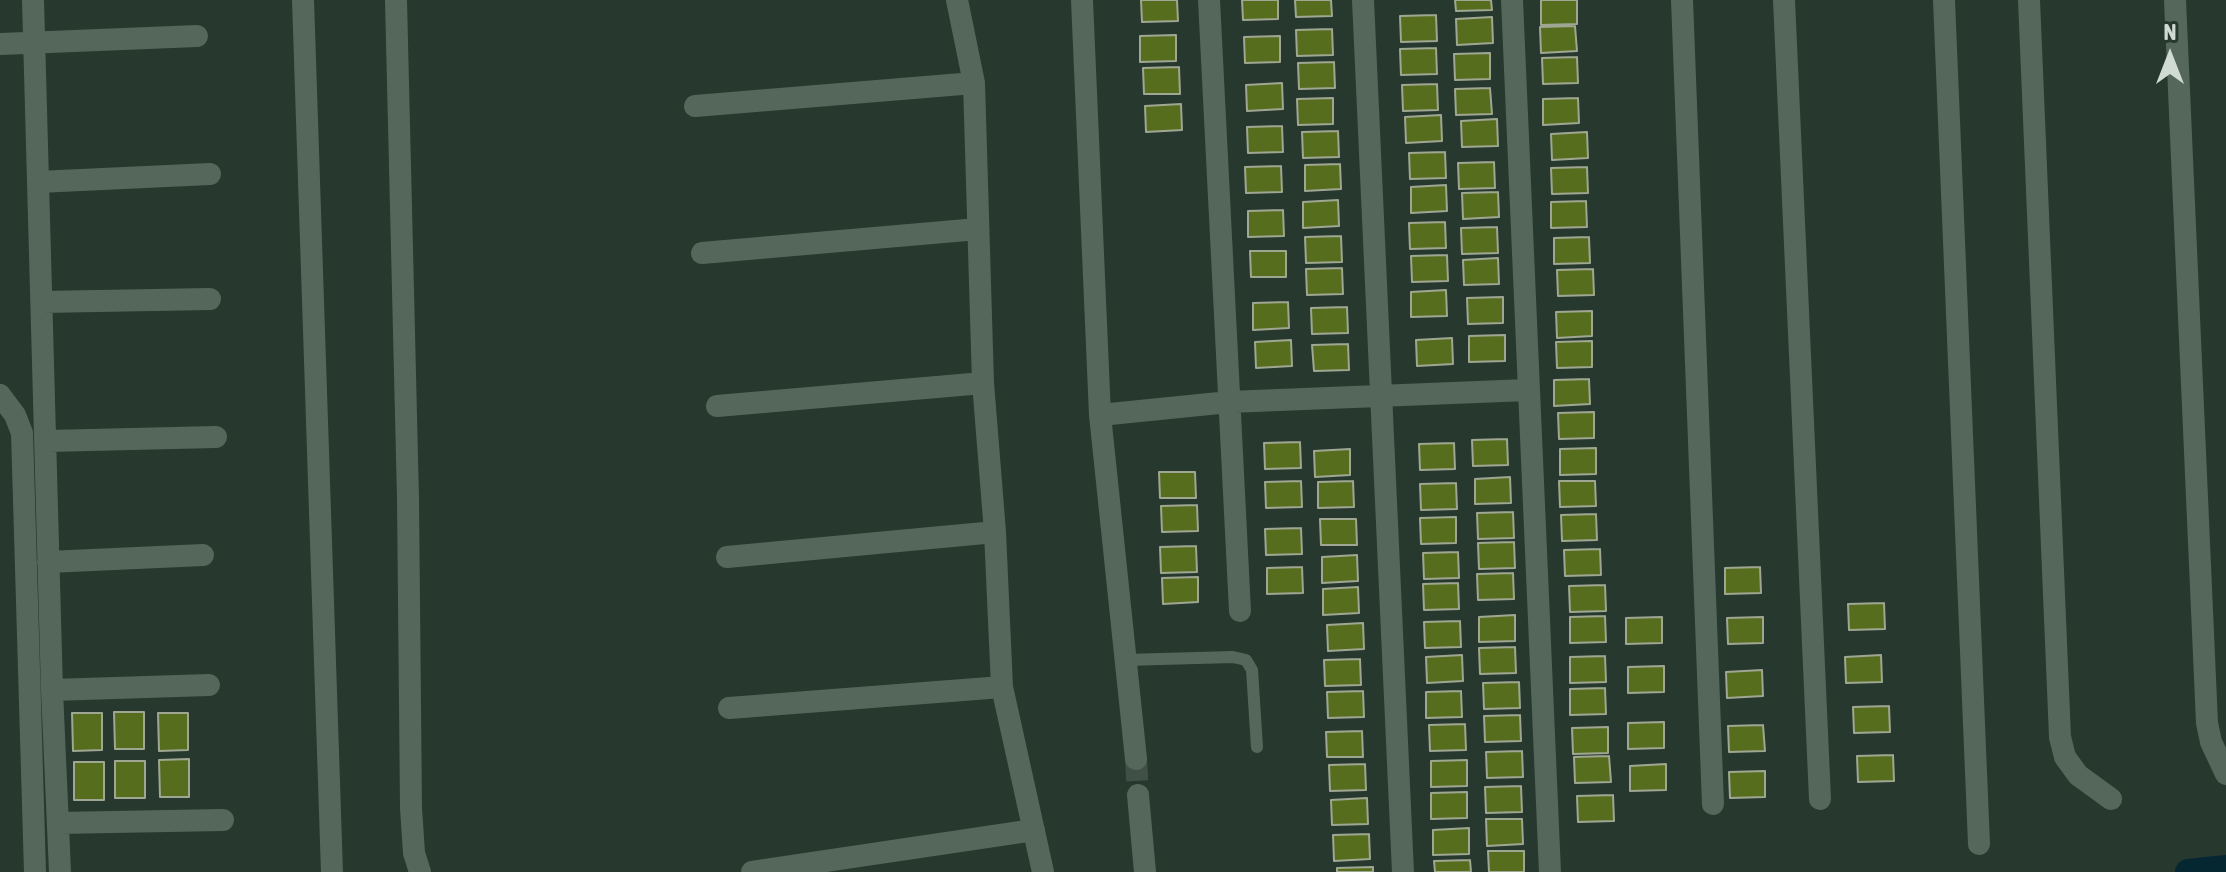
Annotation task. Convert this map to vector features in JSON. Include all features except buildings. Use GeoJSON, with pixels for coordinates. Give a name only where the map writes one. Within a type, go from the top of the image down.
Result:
{"type":"FeatureCollection","features":[{"type":"Feature","properties":{"kind":"street"},"geometry":{"type":"LineString","coordinates":[[33,0],[48,441],[48,562],[60,872]]}},
{"type":"Feature","properties":{"kind":"street"},"geometry":{"type":"LineString","coordinates":[[303,0],[332,872]]}},
{"type":"Feature","properties":{"kind":"street"},"geometry":{"type":"LineString","coordinates":[[396,0],[408,498],[411,808],[414,853],[420,872]]}},
{"type":"Feature","properties":{"kind":"street"},"geometry":{"type":"LineString","coordinates":[[957,0],[974,83],[983,383],[995,532],[1002,687],[1043,872]]}},
{"type":"Feature","properties":{"kind":"street"},"geometry":{"type":"LineString","coordinates":[[1082,0],[1100,415],[1136,759]]}},
{"type":"Feature","properties":{"kind":"street"},"geometry":{"type":"LineString","coordinates":[[1209,0],[1240,611]]}},
{"type":"Feature","properties":{"kind":"street"},"geometry":{"type":"LineString","coordinates":[[1363,0],[1403,872]]}},
{"type":"Feature","properties":{"kind":"street"},"geometry":{"type":"LineString","coordinates":[[1512,0],[1550,872]]}},
{"type":"Feature","properties":{"kind":"street"},"geometry":{"type":"LineString","coordinates":[[1682,0],[1713,804]]}},
{"type":"Feature","properties":{"kind":"street"},"geometry":{"type":"LineString","coordinates":[[1784,0],[1820,799]]}},
{"type":"Feature","properties":{"kind":"street"},"geometry":{"type":"LineString","coordinates":[[1944,0],[1979,844]]}},
{"type":"Feature","properties":{"kind":"street"},"geometry":{"type":"LineString","coordinates":[[2029,0],[2060,737],[2065,757],[2078,775],[2111,799]]}},
{"type":"Feature","properties":{"kind":"street"},"geometry":{"type":"LineString","coordinates":[[2175,0],[2207,723],[2226,774]]}},
{"type":"Feature","properties":{"kind":"street"},"geometry":{"type":"LineString","coordinates":[[0,44],[197,36]]}},
{"type":"Feature","properties":{"kind":"street"},"geometry":{"type":"LineString","coordinates":[[695,106],[974,83]]}},
{"type":"Feature","properties":{"kind":"street"},"geometry":{"type":"LineString","coordinates":[[38,182],[210,174]]}},
{"type":"Feature","properties":{"kind":"street"},"geometry":{"type":"LineString","coordinates":[[702,253],[978,229]]}},
{"type":"Feature","properties":{"kind":"street"},"geometry":{"type":"LineString","coordinates":[[42,302],[210,299]]}},
{"type":"Feature","properties":{"kind":"street"},"geometry":{"type":"LineString","coordinates":[[717,406],[983,383]]}},
{"type":"Feature","properties":{"kind":"street"},"geometry":{"type":"LineString","coordinates":[[1100,415],[1229,402],[1527,390]]}},
{"type":"Feature","properties":{"kind":"street"},"geometry":{"type":"LineString","coordinates":[[0,395],[15,415],[22,433],[35,872]]}},
{"type":"Feature","properties":{"kind":"street"},"geometry":{"type":"LineString","coordinates":[[48,441],[216,437]]}},
{"type":"Feature","properties":{"kind":"street"},"geometry":{"type":"LineString","coordinates":[[727,557],[995,532]]}},
{"type":"Feature","properties":{"kind":"street"},"geometry":{"type":"LineString","coordinates":[[48,562],[203,555]]}},
{"type":"Feature","properties":{"kind":"street"},"geometry":{"type":"LineString","coordinates":[[52,690],[209,685]]}},
{"type":"Feature","properties":{"kind":"street"},"geometry":{"type":"LineString","coordinates":[[729,708],[1002,687]]}},
{"type":"Feature","properties":{"kind":"street"},"geometry":{"type":"LineString","coordinates":[[1138,795],[1145,872]]}},
{"type":"Feature","properties":{"kind":"street"},"geometry":{"type":"LineString","coordinates":[[58,823],[223,820]]}},
{"type":"Feature","properties":{"kind":"street"},"geometry":{"type":"LineString","coordinates":[[752,872],[1034,830]]}},
{"type":"Feature","properties":{"kind":"lane"},"geometry":{"type":"LineString","coordinates":[[1125,660],[1233,657],[1246,660],[1252,670],[1257,747]]}},
{"type":"Feature","properties":{"kind":"waterway"},"geometry":{"type":"LineString","coordinates":[[2188,872],[2226,868]]}},
{"type":"Feature","properties":{"kind":"tunnel"},"geometry":{"type":"LineString","coordinates":[[1136,759],[1138,795]]}}]}
